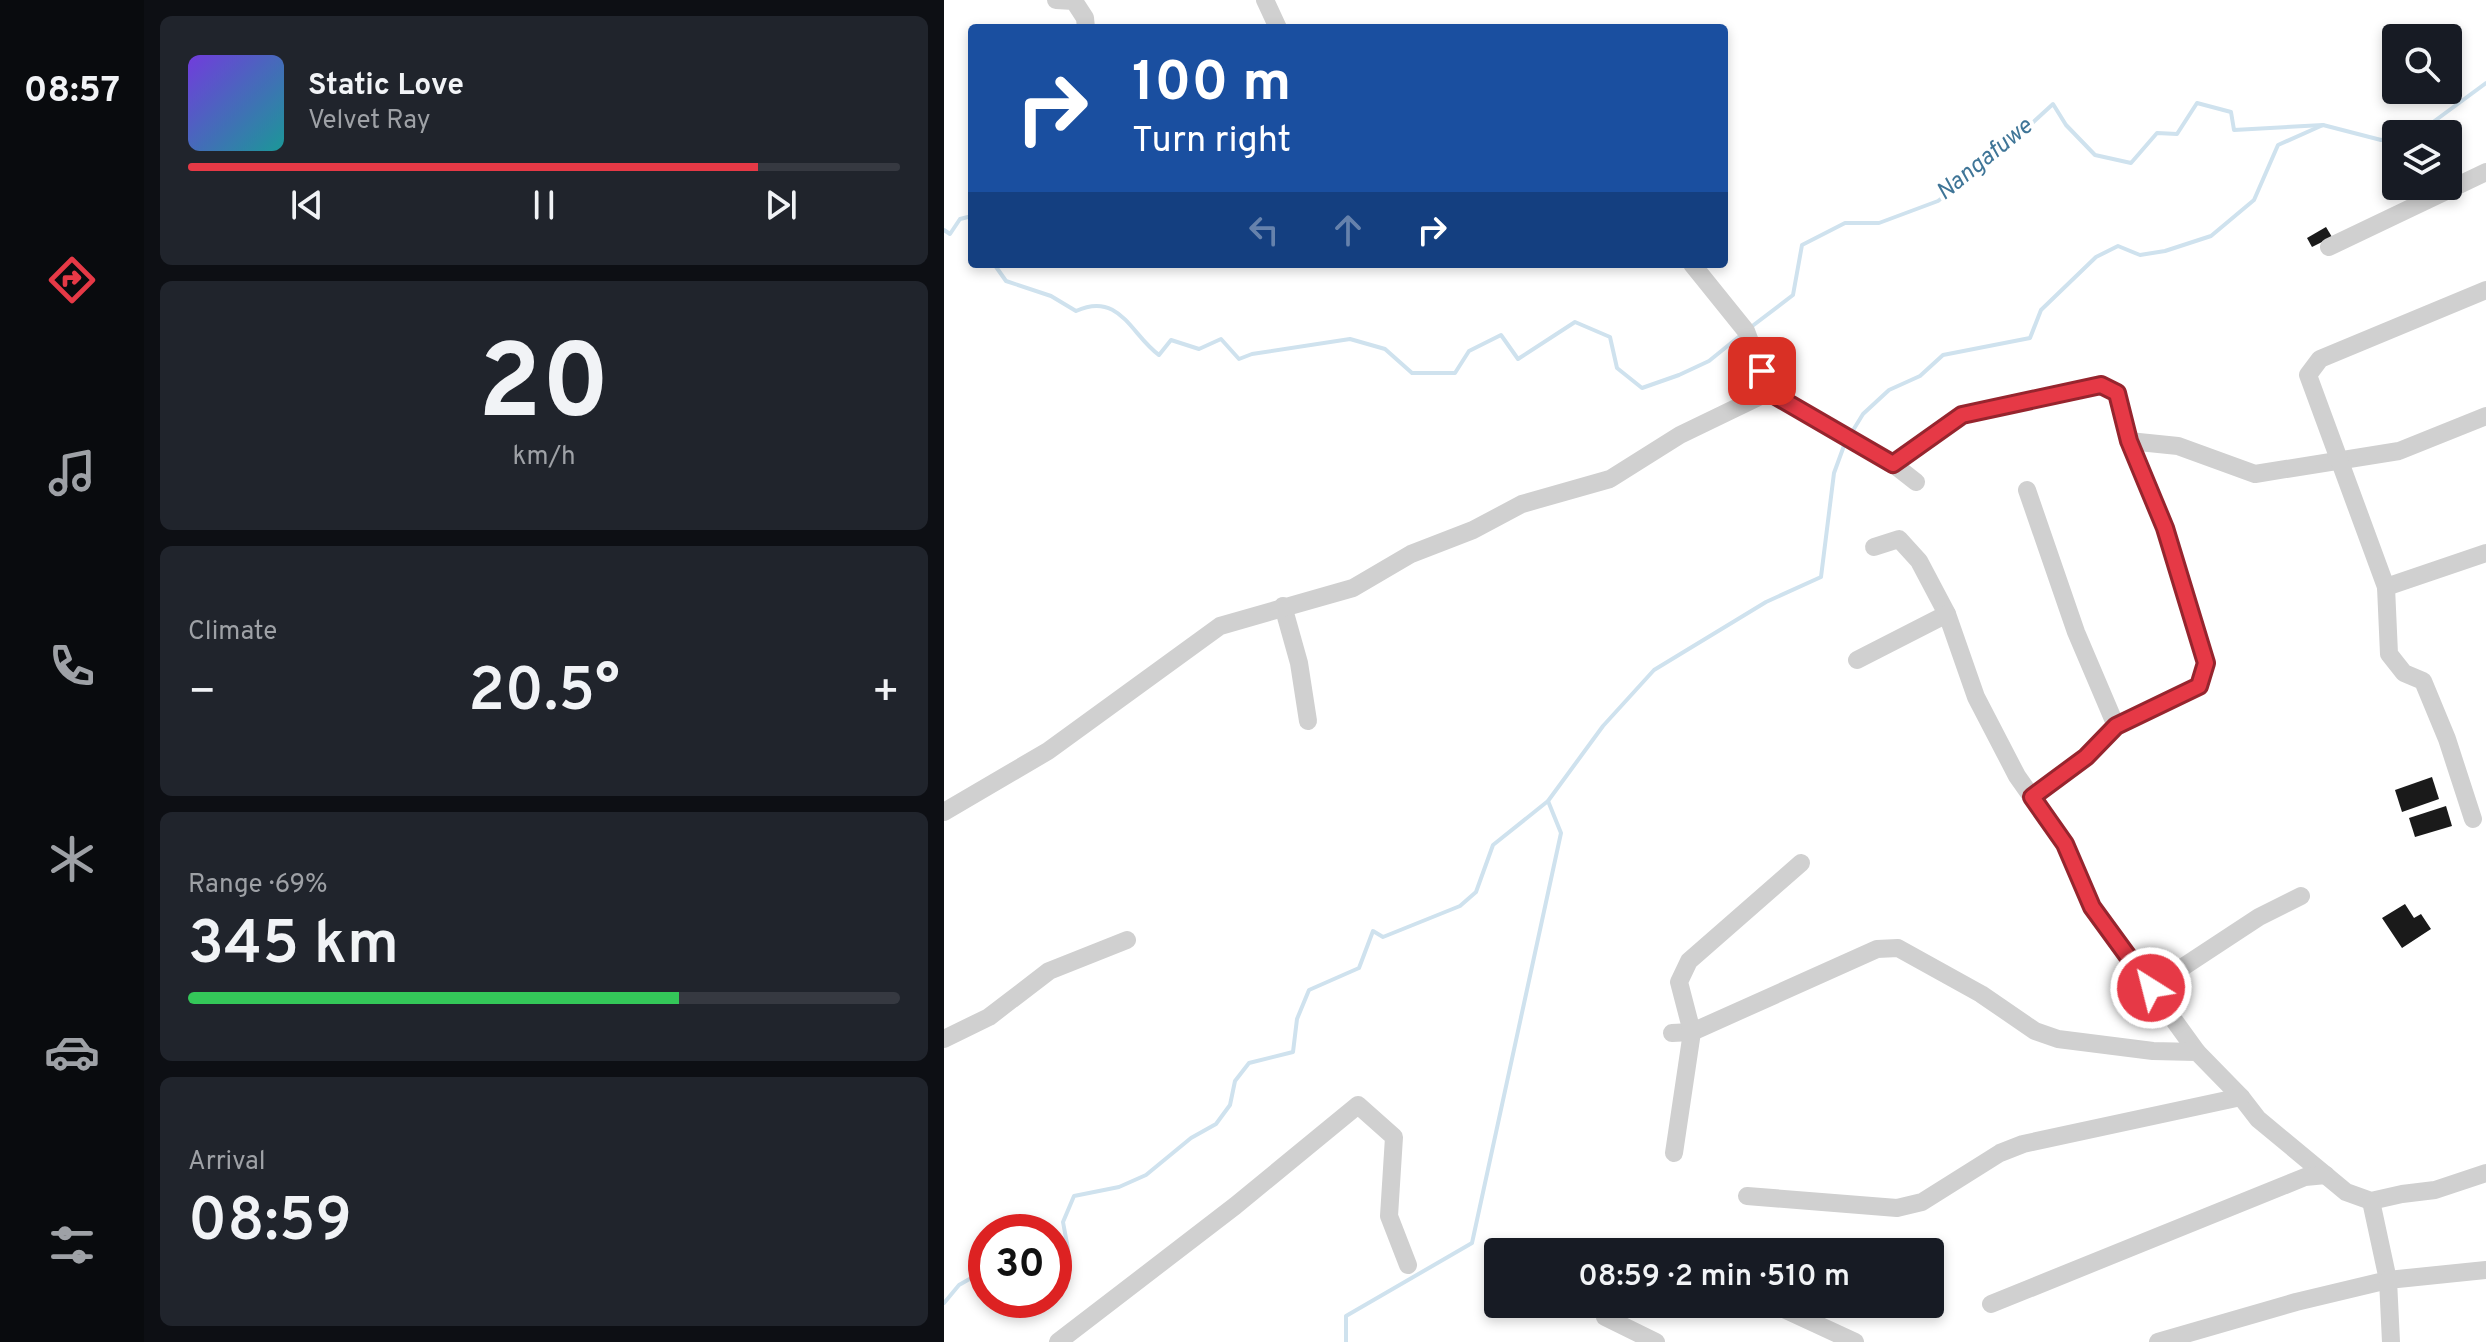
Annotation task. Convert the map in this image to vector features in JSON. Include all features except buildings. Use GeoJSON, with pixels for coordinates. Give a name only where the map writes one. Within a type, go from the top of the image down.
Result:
{"type":"FeatureCollection","features":[{"type":"Feature","properties":{"kind":"street"},"geometry":{"type":"LineString","coordinates":[[1056,0],[1074,1],[1086,24]]}},
{"type":"Feature","properties":{"kind":"street"},"geometry":{"type":"LineString","coordinates":[[1265,0],[1276,24]]}},
{"type":"Feature","properties":{"kind":"street"},"geometry":{"type":"LineString","coordinates":[[2329,247],[2486,172]]}},
{"type":"Feature","properties":{"kind":"street"},"geometry":{"type":"LineString","coordinates":[[1695,268],[1746,331],[1769,392],[1893,464],[1916,482]]}},
{"type":"Feature","properties":{"kind":"street"},"geometry":{"type":"LineString","coordinates":[[2473,819],[2447,739],[2423,681],[2404,673],[2389,654],[2386,587],[2308,375],[2320,359],[2486,290]]}},
{"type":"Feature","properties":{"kind":"street"},"geometry":{"type":"LineString","coordinates":[[1893,464],[1962,415],[2101,385],[2117,393],[2129,441],[2165,528],[2206,663],[2199,686],[2116,726],[2086,757],[2032,797]]}},
{"type":"Feature","properties":{"kind":"street"},"geometry":{"type":"LineString","coordinates":[[944,812],[1048,751],[1220,626],[1353,588],[1411,554],[1473,530],[1522,504],[1610,479],[1680,435],[1769,392]]}},
{"type":"Feature","properties":{"kind":"street"},"geometry":{"type":"LineString","coordinates":[[2129,441],[2178,446],[2255,474],[2399,451],[2486,416]]}},
{"type":"Feature","properties":{"kind":"street"},"geometry":{"type":"LineString","coordinates":[[2027,490],[2076,632],[2116,726]]}},
{"type":"Feature","properties":{"kind":"street"},"geometry":{"type":"LineString","coordinates":[[1874,547],[1899,539],[1919,561],[1947,614],[1976,697],[2017,776],[2065,844],[2092,907],[2197,1052],[2258,1119],[2346,1192],[2371,1201],[2435,1190],[2486,1173]]}},
{"type":"Feature","properties":{"kind":"street"},"geometry":{"type":"LineString","coordinates":[[2386,587],[2486,553]]}},
{"type":"Feature","properties":{"kind":"street"},"geometry":{"type":"LineString","coordinates":[[1283,606],[1299,663],[1308,721]]}},
{"type":"Feature","properties":{"kind":"street"},"geometry":{"type":"LineString","coordinates":[[1857,660],[1947,614]]}},
{"type":"Feature","properties":{"kind":"street"},"geometry":{"type":"LineString","coordinates":[[1674,1153],[1692,1032],[1679,982],[1689,961],[1801,863]]}},
{"type":"Feature","properties":{"kind":"street"},"geometry":{"type":"LineString","coordinates":[[2151,988],[2259,917],[2301,896]]}},
{"type":"Feature","properties":{"kind":"street"},"geometry":{"type":"LineString","coordinates":[[944,1039],[989,1017],[1049,971],[1127,940]]}},
{"type":"Feature","properties":{"kind":"street"},"geometry":{"type":"LineString","coordinates":[[1672,1033],[1692,1032],[1877,949],[1898,948],[1981,994],[2035,1031],[2058,1039],[2153,1051],[2197,1052]]}},
{"type":"Feature","properties":{"kind":"street"},"geometry":{"type":"LineString","coordinates":[[1747,1196],[1897,1208],[1922,1202],[2000,1153],[2023,1144],[2241,1097]]}},
{"type":"Feature","properties":{"kind":"street"},"geometry":{"type":"LineString","coordinates":[[1058,1342],[1235,1206],[1358,1105],[1394,1137],[1389,1216],[1408,1265]]}},
{"type":"Feature","properties":{"kind":"street"},"geometry":{"type":"LineString","coordinates":[[1991,1304],[2305,1177],[2326,1175]]}},
{"type":"Feature","properties":{"kind":"street"},"geometry":{"type":"LineString","coordinates":[[2371,1201],[2388,1280],[2391,1342]]}},
{"type":"Feature","properties":{"kind":"street"},"geometry":{"type":"LineString","coordinates":[[2158,1342],[2296,1302],[2388,1280],[2486,1270]]}},
{"type":"Feature","properties":{"kind":"street"},"geometry":{"type":"LineString","coordinates":[[1607,1318],[1656,1342]]}},
{"type":"Feature","properties":{"kind":"street"},"geometry":{"type":"LineString","coordinates":[[1803,1318],[1855,1342]]}},
{"type":"Feature","properties":{"kind":"waterway","name":"Nangafuwe"},"geometry":{"type":"LineString","coordinates":[[2436,120],[2486,83]]}},
{"type":"Feature","properties":{"kind":"waterway","name":"Nangafuwe"},"geometry":{"type":"LineString","coordinates":[[1751,327],[1793,295],[1802,245],[1845,223],[1879,223],[1938,201],[1992,160],[2053,104],[2066,125],[2095,155],[2131,163],[2157,133],[2177,134],[2197,103],[2231,112],[2234,130],[2323,125],[2382,140]]}},
{"type":"Feature","properties":{"kind":"waterway"},"geometry":{"type":"LineString","coordinates":[[1852,432],[1863,414],[1889,390],[1920,376],[1943,355],[2030,338],[2041,310],[2096,257],[2118,246],[2140,255],[2165,251],[2211,236],[2254,200],[2278,145],[2323,125]]}},
{"type":"Feature","properties":{"kind":"waterway","name":"Nangafuwe"},"geometry":{"type":"LineString","coordinates":[[944,230],[950,234],[960,219],[968,217]]}},
{"type":"Feature","properties":{"kind":"waterway","name":"Nangafuwe"},"geometry":{"type":"LineString","coordinates":[[997,268],[1006,281],[1051,296],[1076,311],[1091,306],[1114,311],[1159,355],[1171,340],[1199,349],[1221,339],[1239,359],[1252,354],[1350,339],[1385,349],[1412,373],[1455,373],[1469,351],[1501,335],[1518,359],[1575,322],[1610,337],[1617,368],[1642,388],[1709,361],[1741,335]]}},
{"type":"Feature","properties":{"kind":"waterway"},"geometry":{"type":"LineString","coordinates":[[1066,1214],[1074,1196],[1119,1187],[1146,1175],[1191,1138],[1216,1124],[1230,1105],[1235,1081],[1249,1063],[1293,1052],[1297,1019],[1309,990],[1359,968],[1373,931],[1383,937],[1460,906],[1476,892],[1493,845],[1548,801],[1603,726],[1654,670],[1766,602],[1821,577],[1834,473],[1845,443]]}},
{"type":"Feature","properties":{"kind":"waterway"},"geometry":{"type":"LineString","coordinates":[[1346,1342],[1346,1316],[1472,1243],[1561,833],[1548,801]]}},
{"type":"Feature","properties":{"kind":"waterway"},"geometry":{"type":"LineString","coordinates":[[944,1303],[959,1285],[968,1280]]}},
{"type":"Feature","properties":{"kind":"route"},"geometry":{"type":"LineString","coordinates":[[1762,371],[1769,392],[1893,464],[1962,415],[2101,385],[2117,393],[2129,441],[2165,528],[2206,663],[2199,686],[2116,726],[2086,757],[2032,797],[2065,844],[2092,907],[2151,988]]}}]}
